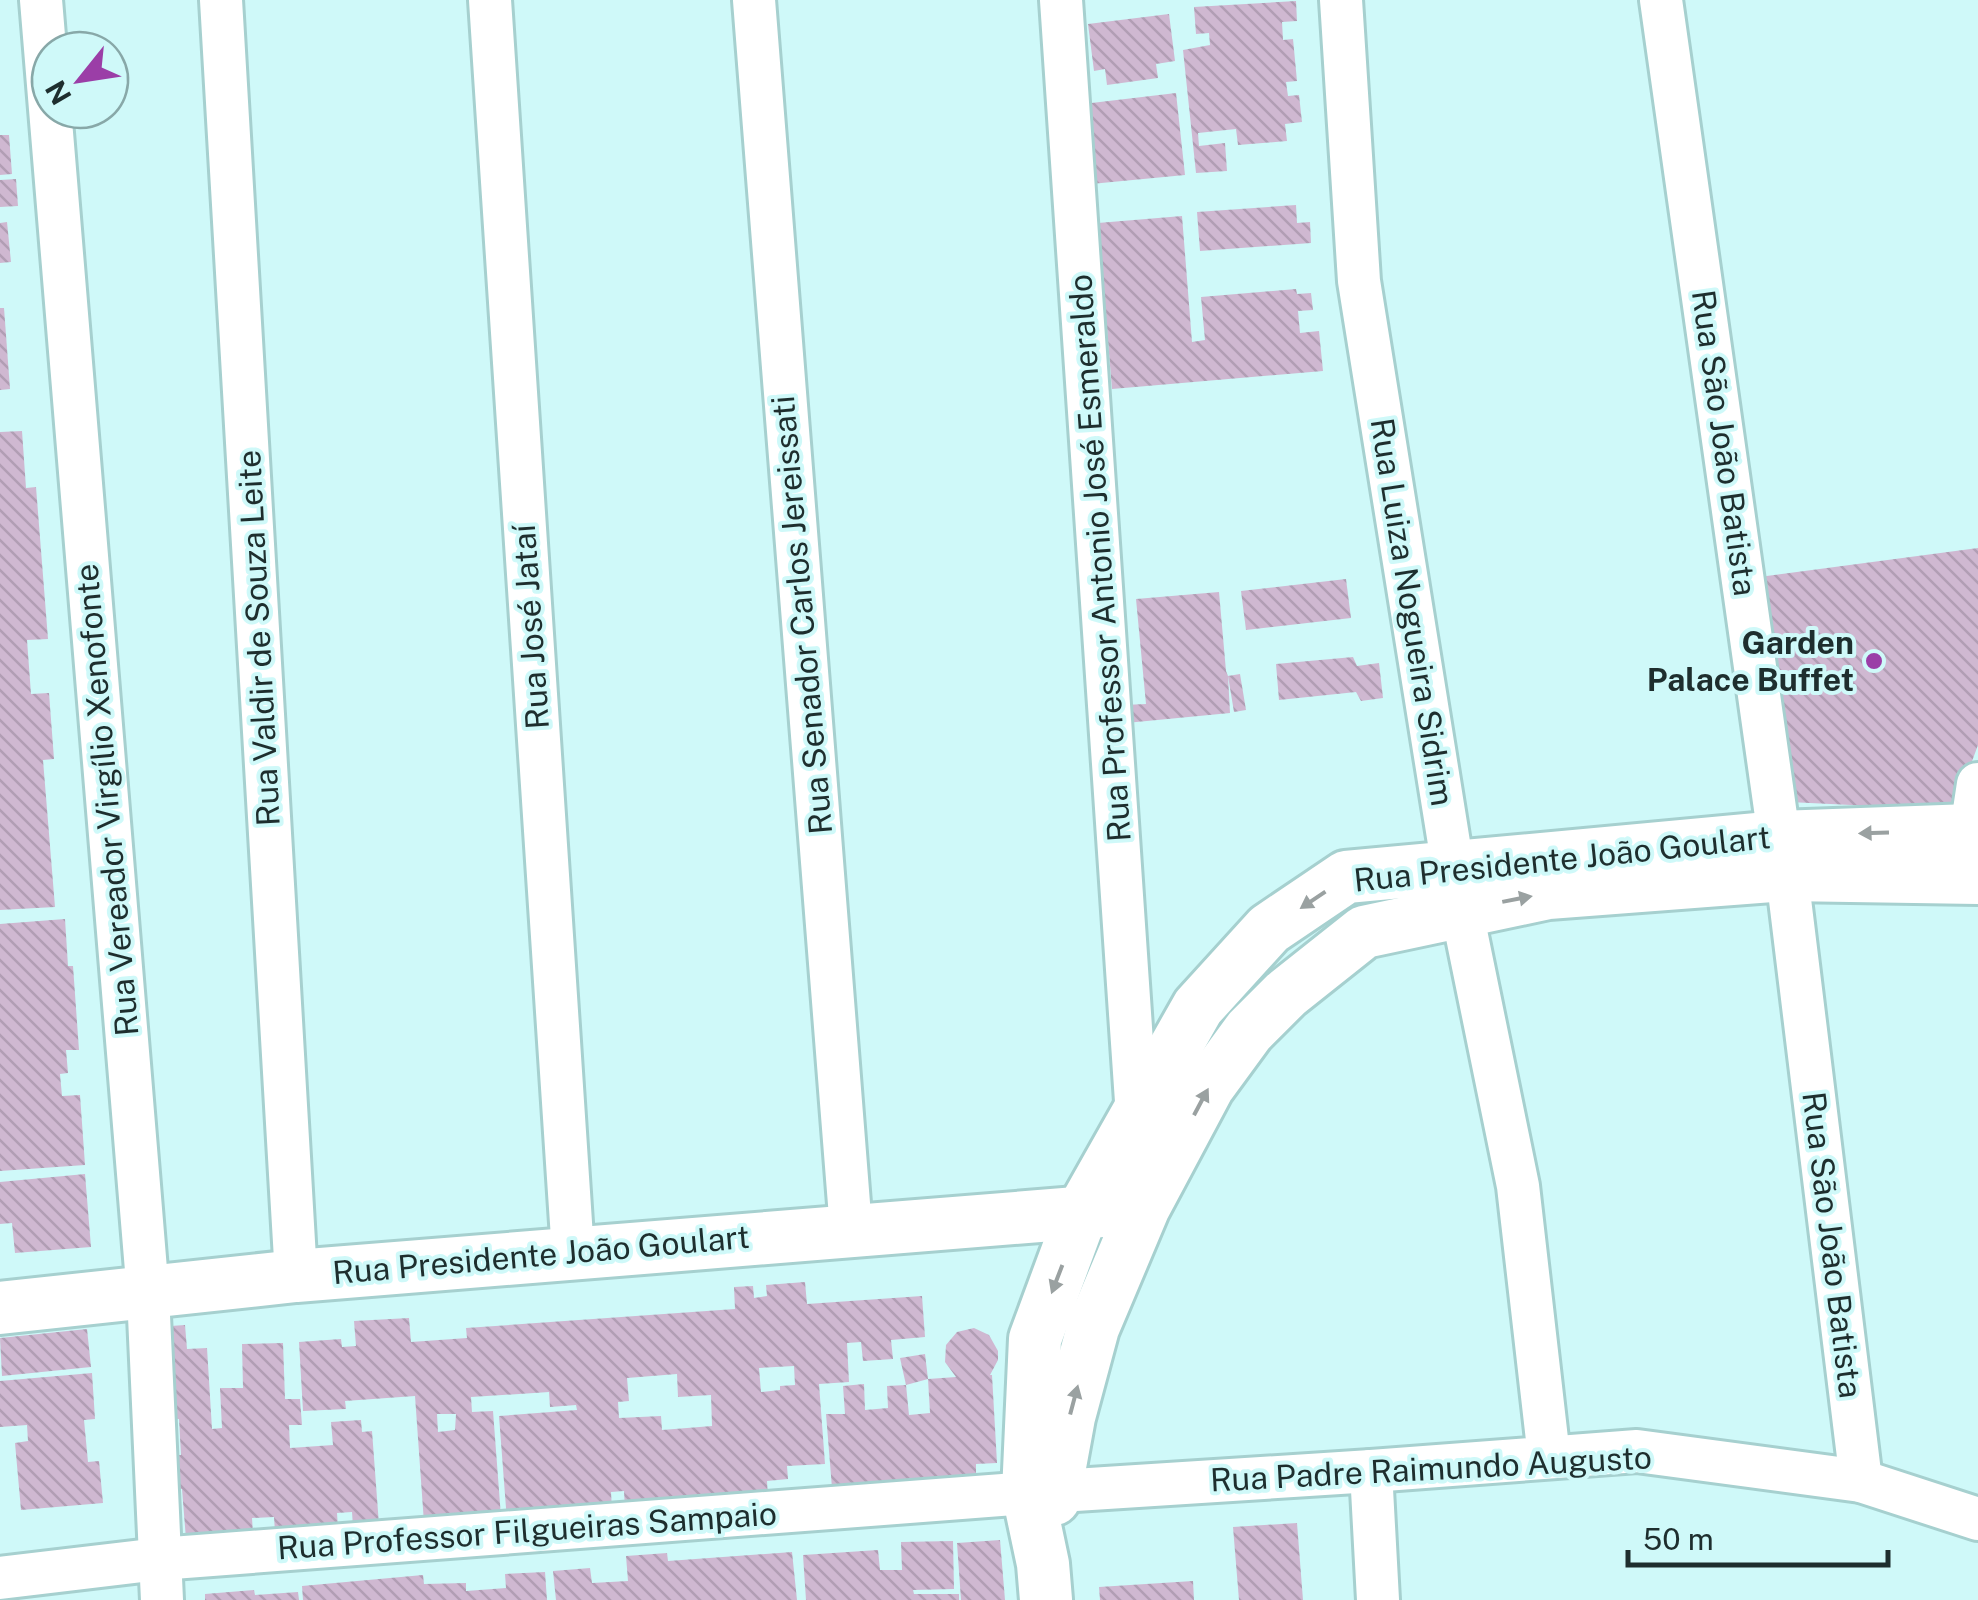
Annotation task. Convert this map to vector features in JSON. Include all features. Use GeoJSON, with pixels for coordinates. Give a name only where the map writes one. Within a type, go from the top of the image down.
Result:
{"type":"FeatureCollection","features":[{"type":"Feature","properties":{"kind":"street","name":"Rua Vereador Virgílio Xenofonte"},"geometry":{"type":"LineString","coordinates":[[41,0],[148,1294],[161,1580]]}},
{"type":"Feature","properties":{"kind":"street","name":"Rua Valdir de Souza Leite"},"geometry":{"type":"LineString","coordinates":[[222,0],[296,1276]]}},
{"type":"Feature","properties":{"kind":"street","name":"Rua José Jataí"},"geometry":{"type":"LineString","coordinates":[[490,0],[573,1253]]}},
{"type":"Feature","properties":{"kind":"street","name":"Rua Senador Carlos Jereissati"},"geometry":{"type":"LineString","coordinates":[[754,0],[851,1230]]}},
{"type":"Feature","properties":{"kind":"street","name":"Rua Professor Antonio José Esmeraldo"},"geometry":{"type":"LineString","coordinates":[[1061,0],[1137,1116]]}},
{"type":"Feature","properties":{"kind":"street","name":"Rua Luiza Nogueira Sidrim"},"geometry":{"type":"LineString","coordinates":[[1342,0],[1359,280],[1457,889],[1518,1186],[1549,1457]]}},
{"type":"Feature","properties":{"kind":"street","name":"Rua São João Batista"},"geometry":{"type":"LineString","coordinates":[[1661,0],[1783,856],[1861,1481]]}},
{"type":"Feature","properties":{"kind":"street","name":"Rua Presidente João Goulart"},"geometry":{"type":"LineString","coordinates":[[1044,1582],[1035,1339],[1082,1212],[1198,1007],[1269,929],[1346,877],[1457,889],[1548,893],[1783,856],[1976,838]]}},
{"type":"Feature","properties":{"kind":"street","name":"Rua Presidente João Goulart"},"geometry":{"type":"LineString","coordinates":[[1042,1493],[1069,1417],[1093,1328],[1144,1207],[1208,1087],[1249,1031],[1286,994],[1364,932],[1457,889]]}},
{"type":"Feature","properties":{"kind":"street","name":"Rua Presidente João Goulart"},"geometry":{"type":"LineString","coordinates":[[0,1308],[296,1276],[1144,1207]]}},
{"type":"Feature","properties":{"kind":"street","name":"Rua Padre Raimundo Augusto"},"geometry":{"type":"LineString","coordinates":[[1042,1493],[1636,1451],[1861,1481],[1978,1520]]}},
{"type":"Feature","properties":{"kind":"street"},"geometry":{"type":"LineString","coordinates":[[1371,1472],[1378,1600]]}},
{"type":"Feature","properties":{"kind":"street","name":"Rua Professor Filgueiras Sampaio"},"geometry":{"type":"LineString","coordinates":[[0,1578],[161,1580],[1042,1493]]}},
{"type":"Feature","properties":{"kind":"building"},"geometry":{"type":"Polygon","coordinates":[[[1296,1],[1297,21],[1282,22],[1283,40],[1293,39],[1297,81],[1286,82],[1288,96],[1299,95],[1302,122],[1285,124],[1287,141],[1238,145],[1236,129],[1198,133],[1199,146],[1225,143],[1227,171],[1196,173],[1183,50],[1210,45],[1209,33],[1196,34],[1194,7],[1296,1]]]}},
{"type":"Feature","properties":{"kind":"building"},"geometry":{"type":"Polygon","coordinates":[[[1169,14],[1175,61],[1156,64],[1158,78],[1107,85],[1105,69],[1094,71],[1088,24],[1169,14]]]}},
{"type":"Feature","properties":{"kind":"building"},"geometry":{"type":"Polygon","coordinates":[[[1176,93],[1185,175],[1091,184],[1083,104],[1176,93]]]}},
{"type":"Feature","properties":{"kind":"building"},"geometry":{"type":"Polygon","coordinates":[[[0,135],[9,135],[12,174],[0,175],[0,135]]]}},
{"type":"Feature","properties":{"kind":"building"},"geometry":{"type":"Polygon","coordinates":[[[16,179],[18,206],[0,207],[0,180],[16,179]]]}},
{"type":"Feature","properties":{"kind":"building"},"geometry":{"type":"Polygon","coordinates":[[[1296,205],[1297,223],[1310,222],[1311,243],[1200,251],[1197,212],[1296,205]]]}},
{"type":"Feature","properties":{"kind":"building"},"geometry":{"type":"Polygon","coordinates":[[[1182,216],[1192,342],[1205,340],[1201,297],[1296,289],[1297,294],[1311,293],[1313,310],[1298,311],[1300,333],[1319,331],[1323,371],[1112,389],[1098,223],[1182,216]]]}},
{"type":"Feature","properties":{"kind":"building"},"geometry":{"type":"Polygon","coordinates":[[[7,222],[11,262],[0,263],[0,223],[7,222]]]}},
{"type":"Feature","properties":{"kind":"building"},"geometry":{"type":"Polygon","coordinates":[[[0,308],[4,308],[10,389],[0,390],[0,308]]]}},
{"type":"Feature","properties":{"kind":"building"},"geometry":{"type":"Polygon","coordinates":[[[22,431],[26,488],[36,487],[48,639],[27,640],[31,694],[49,693],[54,759],[43,760],[55,907],[0,910],[0,432],[22,431]]]}},
{"type":"Feature","properties":{"kind":"building","name":"Garden Palace Buffet"},"geometry":{"type":"Polygon","coordinates":[[[1978,548],[1978,745],[1954,810],[1789,802],[1759,577],[1978,548]]]}},
{"type":"Feature","properties":{"kind":"building"},"geometry":{"type":"Polygon","coordinates":[[[1346,579],[1351,618],[1246,630],[1241,591],[1346,579]]]}},
{"type":"Feature","properties":{"kind":"building"},"geometry":{"type":"Polygon","coordinates":[[[1219,592],[1230,713],[1126,723],[1124,705],[1146,704],[1136,599],[1219,592]]]}},
{"type":"Feature","properties":{"kind":"building"},"geometry":{"type":"Polygon","coordinates":[[[1353,657],[1357,666],[1379,663],[1383,698],[1361,701],[1356,692],[1279,700],[1276,664],[1353,657]]]}},
{"type":"Feature","properties":{"kind":"building"},"geometry":{"type":"Polygon","coordinates":[[[1240,674],[1246,710],[1234,712],[1228,676],[1240,674]]]}},
{"type":"Feature","properties":{"kind":"building"},"geometry":{"type":"Polygon","coordinates":[[[65,919],[79,1050],[66,1050],[68,1073],[60,1074],[62,1096],[80,1095],[85,1165],[0,1171],[0,924],[65,919]]]}},
{"type":"Feature","properties":{"kind":"building"},"geometry":{"type":"Polygon","coordinates":[[[85,1174],[91,1247],[15,1253],[12,1223],[0,1224],[0,1182],[85,1174]]]}},
{"type":"Feature","properties":{"kind":"building"},"geometry":{"type":"Polygon","coordinates":[[[805,1282],[807,1304],[922,1296],[925,1337],[891,1340],[893,1359],[863,1361],[861,1342],[847,1343],[849,1382],[819,1384],[825,1464],[787,1466],[788,1479],[767,1481],[768,1498],[625,1509],[624,1491],[611,1492],[612,1510],[507,1521],[499,1416],[577,1410],[576,1405],[550,1407],[549,1392],[471,1397],[472,1412],[493,1411],[501,1517],[424,1523],[415,1396],[345,1401],[346,1409],[303,1411],[299,1342],[341,1339],[342,1347],[356,1346],[354,1321],[409,1318],[411,1342],[467,1338],[466,1328],[735,1309],[734,1287],[753,1286],[754,1298],[767,1296],[766,1285],[805,1282]],[[794,1366],[759,1368],[761,1392],[795,1385],[794,1366]],[[677,1374],[627,1378],[629,1401],[618,1402],[619,1418],[661,1416],[662,1430],[712,1426],[711,1395],[678,1397],[677,1374]],[[437,1414],[438,1432],[455,1430],[456,1414],[437,1414]]]}},
{"type":"Feature","properties":{"kind":"building"},"geometry":{"type":"Polygon","coordinates":[[[185,1325],[187,1349],[207,1348],[212,1429],[222,1428],[220,1388],[243,1388],[242,1344],[283,1343],[285,1399],[300,1399],[302,1425],[289,1425],[290,1448],[333,1445],[331,1422],[361,1420],[362,1432],[372,1431],[379,1525],[353,1527],[352,1512],[337,1513],[338,1528],[275,1532],[274,1517],[252,1518],[253,1534],[186,1539],[182,1489],[167,1490],[164,1456],[181,1455],[179,1419],[162,1420],[156,1327],[185,1325]]]}},
{"type":"Feature","properties":{"kind":"building"},"geometry":{"type":"Polygon","coordinates":[[[974,1328],[989,1335],[998,1351],[990,1375],[997,1463],[976,1464],[976,1478],[832,1488],[826,1414],[845,1414],[843,1386],[864,1384],[865,1410],[888,1408],[887,1386],[906,1385],[909,1415],[930,1413],[928,1379],[956,1377],[945,1362],[946,1345],[957,1332],[974,1328]]]}},
{"type":"Feature","properties":{"kind":"building"},"geometry":{"type":"Polygon","coordinates":[[[87,1329],[91,1367],[2,1376],[0,1338],[87,1329]]]}},
{"type":"Feature","properties":{"kind":"building"},"geometry":{"type":"Polygon","coordinates":[[[925,1354],[928,1379],[906,1385],[900,1358],[925,1354]]]}},
{"type":"Feature","properties":{"kind":"building"},"geometry":{"type":"Polygon","coordinates":[[[92,1373],[95,1419],[84,1420],[88,1462],[99,1461],[103,1503],[21,1510],[15,1443],[28,1441],[27,1425],[0,1427],[0,1381],[92,1373]]]}},
{"type":"Feature","properties":{"kind":"building"},"geometry":{"type":"Polygon","coordinates":[[[1297,1523],[1303,1600],[1239,1600],[1233,1527],[1297,1523]]]}},
{"type":"Feature","properties":{"kind":"building"},"geometry":{"type":"Polygon","coordinates":[[[1000,1540],[1005,1600],[961,1600],[957,1543],[1000,1540]]]}},
{"type":"Feature","properties":{"kind":"building"},"geometry":{"type":"Polygon","coordinates":[[[953,1541],[954,1589],[913,1590],[914,1594],[959,1594],[959,1600],[806,1600],[803,1555],[878,1550],[880,1570],[902,1570],[901,1542],[953,1541]]]}},
{"type":"Feature","properties":{"kind":"building"},"geometry":{"type":"Polygon","coordinates":[[[792,1552],[797,1600],[556,1600],[553,1571],[590,1568],[592,1583],[628,1581],[626,1556],[667,1553],[668,1561],[792,1552]]]}},
{"type":"Feature","properties":{"kind":"building"},"geometry":{"type":"Polygon","coordinates":[[[545,1572],[547,1600],[303,1600],[302,1586],[423,1575],[424,1584],[466,1583],[466,1591],[506,1588],[505,1574],[545,1572]]]}},
{"type":"Feature","properties":{"kind":"building"},"geometry":{"type":"Polygon","coordinates":[[[1193,1581],[1194,1600],[1100,1600],[1099,1587],[1193,1581]]]}},
{"type":"Feature","properties":{"kind":"building"},"geometry":{"type":"Polygon","coordinates":[[[254,1590],[255,1595],[298,1592],[299,1600],[205,1600],[205,1594],[254,1590]]]}},
{"type":"Feature","properties":{"kind":"place","name":"Garden Palace Buffet"},"geometry":{"type":"Point","coordinates":[1874,661]}}]}
